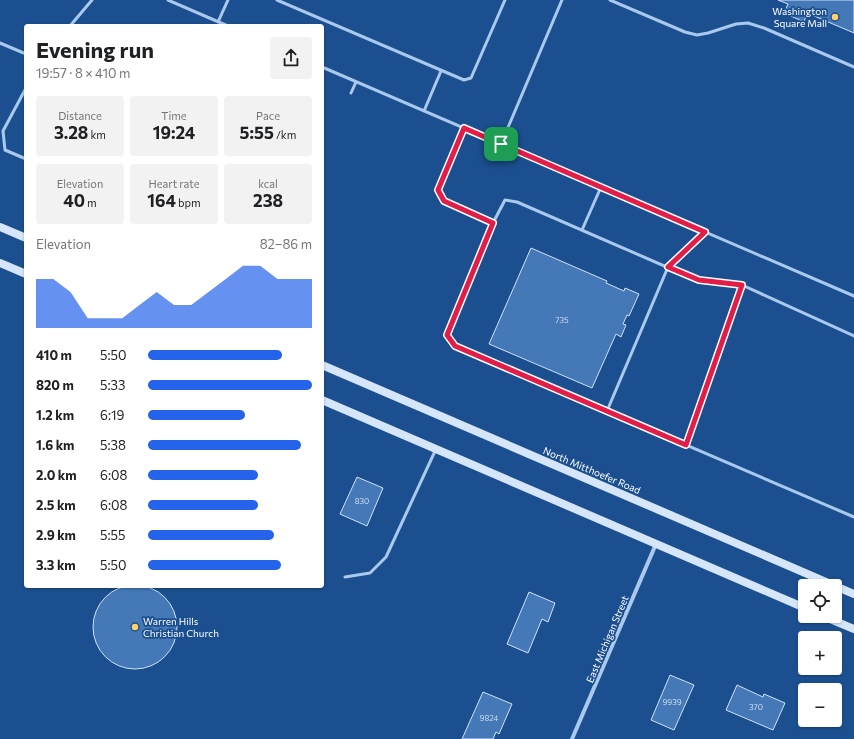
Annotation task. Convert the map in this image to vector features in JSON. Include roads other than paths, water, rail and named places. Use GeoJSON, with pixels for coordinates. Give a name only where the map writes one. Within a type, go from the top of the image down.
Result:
{"type":"FeatureCollection","features":[{"type":"Feature","properties":{"kind":"main road"},"geometry":{"type":"LineString","coordinates":[[0,227],[24,237]]}},
{"type":"Feature","properties":{"kind":"main road"},"geometry":{"type":"LineString","coordinates":[[0,263],[24,273]]}},
{"type":"Feature","properties":{"kind":"main road","name":"North Mitthoefer Road"},"geometry":{"type":"LineString","coordinates":[[324,366],[854,594]]}},
{"type":"Feature","properties":{"kind":"main road"},"geometry":{"type":"LineString","coordinates":[[324,401],[798,605]]}},
{"type":"Feature","properties":{"kind":"main road"},"geometry":{"type":"LineString","coordinates":[[840,623],[854,629]]}},
{"type":"Feature","properties":{"kind":"street","name":"East Michigan Street"},"geometry":{"type":"LineString","coordinates":[[572,739],[656,544]]}},
{"type":"Feature","properties":{"kind":"lane"},"geometry":{"type":"LineString","coordinates":[[72,24],[92,0]]}},
{"type":"Feature","properties":{"kind":"lane"},"geometry":{"type":"LineString","coordinates":[[168,0],[223,24]]}},
{"type":"Feature","properties":{"kind":"lane"},"geometry":{"type":"LineString","coordinates":[[177,4],[179,0]]}},
{"type":"Feature","properties":{"kind":"lane"},"geometry":{"type":"LineString","coordinates":[[218,22],[228,0]]}},
{"type":"Feature","properties":{"kind":"lane"},"geometry":{"type":"LineString","coordinates":[[277,0],[464,80],[471,78],[505,0]]}},
{"type":"Feature","properties":{"kind":"lane"},"geometry":{"type":"LineString","coordinates":[[501,144],[562,0]]}},
{"type":"Feature","properties":{"kind":"lane"},"geometry":{"type":"LineString","coordinates":[[610,0],[685,32],[697,35],[736,24],[748,23],[764,28],[854,67]]}},
{"type":"Feature","properties":{"kind":"lane"},"geometry":{"type":"LineString","coordinates":[[0,43],[24,53]]}},
{"type":"Feature","properties":{"kind":"lane"},"geometry":{"type":"LineString","coordinates":[[324,68],[854,296]]}},
{"type":"Feature","properties":{"kind":"lane"},"geometry":{"type":"LineString","coordinates":[[424,111],[441,71]]}},
{"type":"Feature","properties":{"kind":"lane"},"geometry":{"type":"LineString","coordinates":[[351,93],[356,82]]}},
{"type":"Feature","properties":{"kind":"lane"},"geometry":{"type":"LineString","coordinates":[[24,92],[3,131],[5,150],[24,158]]}},
{"type":"Feature","properties":{"kind":"lane"},"geometry":{"type":"LineString","coordinates":[[464,128],[438,190],[444,201],[493,223]]}},
{"type":"Feature","properties":{"kind":"lane"},"geometry":{"type":"LineString","coordinates":[[582,230],[601,187]]}},
{"type":"Feature","properties":{"kind":"lane"},"geometry":{"type":"LineString","coordinates":[[854,336],[742,285],[699,280],[517,202],[505,200],[493,223],[447,335],[455,346],[854,517]]}},
{"type":"Feature","properties":{"kind":"lane"},"geometry":{"type":"LineString","coordinates":[[607,411],[668,267],[705,232]]}},
{"type":"Feature","properties":{"kind":"lane"},"geometry":{"type":"LineString","coordinates":[[686,445],[742,285]]}},
{"type":"Feature","properties":{"kind":"lane"},"geometry":{"type":"LineString","coordinates":[[345,577],[370,573],[386,557],[436,449]]}},
{"type":"Feature","properties":{"kind":"place","name":"Washington Square Mall"},"geometry":{"type":"Point","coordinates":[835,17]}},
{"type":"Feature","properties":{"kind":"place","name":"Warren Hills Christian Church"},"geometry":{"type":"Point","coordinates":[135,627]}}]}
